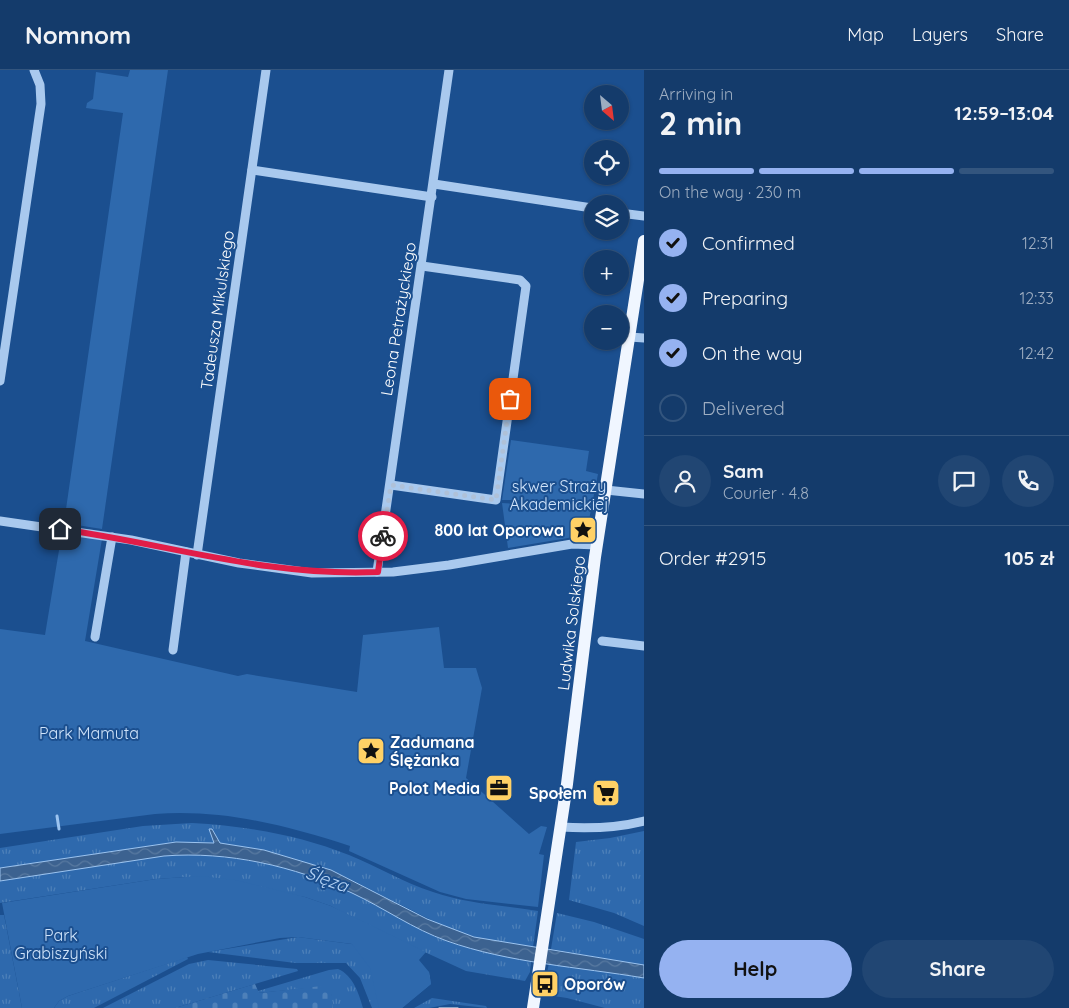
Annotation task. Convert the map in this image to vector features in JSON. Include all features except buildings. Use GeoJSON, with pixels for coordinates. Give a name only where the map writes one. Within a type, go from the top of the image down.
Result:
{"type":"FeatureCollection","features":[{"type":"Feature","properties":{"kind":"main road","name":"Ludwika Solskiego"},"geometry":{"type":"LineString","coordinates":[[533,1008],[561,827],[597,545],[644,242]]}},
{"type":"Feature","properties":{"kind":"street"},"geometry":{"type":"LineString","coordinates":[[0,381],[41,104],[40,85],[34,70]]}},
{"type":"Feature","properties":{"kind":"street","name":"Tadeusza Mikulskiego"},"geometry":{"type":"LineString","coordinates":[[197,555],[266,70]]}},
{"type":"Feature","properties":{"kind":"street","name":"Leona Petrażyckiego"},"geometry":{"type":"LineString","coordinates":[[378,572],[449,70]]}},
{"type":"Feature","properties":{"kind":"street"},"geometry":{"type":"LineString","coordinates":[[252,170],[432,197]]}},
{"type":"Feature","properties":{"kind":"street"},"geometry":{"type":"LineString","coordinates":[[434,184],[584,207]]}},
{"type":"Feature","properties":{"kind":"street"},"geometry":{"type":"LineString","coordinates":[[629,214],[644,216]]}},
{"type":"Feature","properties":{"kind":"street"},"geometry":{"type":"LineString","coordinates":[[391,485],[496,500],[514,381],[526,286],[520,280],[422,266]]}},
{"type":"Feature","properties":{"kind":"street"},"geometry":{"type":"LineString","coordinates":[[630,337],[644,338]]}},
{"type":"Feature","properties":{"kind":"street"},"geometry":{"type":"LineString","coordinates":[[606,490],[644,494]]}},
{"type":"Feature","properties":{"kind":"street"},"geometry":{"type":"LineString","coordinates":[[0,521],[112,537],[238,564],[312,573],[378,572],[449,565],[572,544],[597,545]]}},
{"type":"Feature","properties":{"kind":"street"},"geometry":{"type":"LineString","coordinates":[[94,636],[112,537]]}},
{"type":"Feature","properties":{"kind":"street"},"geometry":{"type":"LineString","coordinates":[[173,650],[186,552]]}},
{"type":"Feature","properties":{"kind":"street"},"geometry":{"type":"LineString","coordinates":[[602,641],[644,646]]}},
{"type":"Feature","properties":{"kind":"street"},"geometry":{"type":"LineString","coordinates":[[561,827],[596,829],[644,821]]}},
{"type":"Feature","properties":{"kind":"green space"},"geometry":{"type":"Polygon","coordinates":[[[130,70],[168,70],[102,529],[64,523],[123,113],[86,108],[87,103],[93,99],[96,72],[128,77],[130,70]]]}},
{"type":"Feature","properties":{"kind":"green space","name":"skwer Straży Akademickiej"},"geometry":{"type":"Polygon","coordinates":[[[511,440],[589,451],[586,471],[598,474],[587,530],[568,538],[508,548],[502,503],[516,504],[516,510],[523,511],[524,500],[502,500],[511,440]]]}},
{"type":"Feature","properties":{"kind":"green space","name":"Park Mamuta"},"geometry":{"type":"Polygon","coordinates":[[[62,532],[102,539],[85,641],[238,676],[247,674],[357,692],[363,635],[439,627],[444,668],[476,668],[482,688],[466,778],[529,834],[541,826],[547,827],[539,854],[544,855],[538,907],[466,899],[440,892],[349,851],[350,846],[278,825],[229,816],[180,813],[155,814],[0,834],[0,629],[45,635],[62,532]]]}},
{"type":"Feature","properties":{"kind":"green space"},"geometry":{"type":"Polygon","coordinates":[[[192,823],[232,826],[292,837],[349,855],[412,884],[446,896],[472,902],[538,911],[533,947],[491,942],[447,928],[331,870],[264,850],[220,843],[212,829],[209,829],[214,843],[176,842],[0,868],[0,848],[143,826],[192,823]]]}},
{"type":"Feature","properties":{"kind":"green space"},"geometry":{"type":"Polygon","coordinates":[[[644,831],[644,926],[614,913],[569,900],[576,842],[644,831]]]}},
{"type":"Feature","properties":{"kind":"green space"},"geometry":{"type":"Polygon","coordinates":[[[184,854],[250,861],[293,870],[314,877],[354,894],[422,931],[446,941],[478,950],[531,960],[530,972],[525,981],[466,971],[357,921],[331,906],[305,897],[186,877],[156,879],[0,903],[0,881],[138,859],[184,854]]]}},
{"type":"Feature","properties":{"kind":"green space","name":"Park Grabiszyński"},"geometry":{"type":"Polygon","coordinates":[[[200,876],[235,880],[305,897],[331,906],[426,952],[419,960],[429,972],[431,984],[402,1008],[379,1008],[370,968],[352,944],[298,937],[280,938],[198,954],[68,996],[59,1001],[54,1008],[22,1008],[2,903],[156,879],[200,876]]]}},
{"type":"Feature","properties":{"kind":"green space"},"geometry":{"type":"Polygon","coordinates":[[[557,913],[594,922],[644,939],[644,965],[551,949],[557,913]]]}},
{"type":"Feature","properties":{"kind":"green space"},"geometry":{"type":"Polygon","coordinates":[[[0,915],[4,915],[22,1008],[0,1008],[0,915]]]}},
{"type":"Feature","properties":{"kind":"green space"},"geometry":{"type":"Polygon","coordinates":[[[298,937],[374,947],[429,972],[431,984],[402,1008],[372,1008],[360,978],[346,963],[295,963],[208,952],[298,937]]]}},
{"type":"Feature","properties":{"kind":"green space"},"geometry":{"type":"Polygon","coordinates":[[[187,957],[188,959],[94,1008],[54,1008],[59,1001],[68,996],[187,957]]]}},
{"type":"Feature","properties":{"kind":"green space"},"geometry":{"type":"Polygon","coordinates":[[[208,960],[297,969],[298,971],[175,1008],[103,1008],[189,964],[208,960]]]}},
{"type":"Feature","properties":{"kind":"green space"},"geometry":{"type":"Polygon","coordinates":[[[549,963],[644,978],[644,1008],[605,1008],[547,995],[550,984],[545,983],[549,963]]]}},
{"type":"Feature","properties":{"kind":"green space"},"geometry":{"type":"Polygon","coordinates":[[[338,969],[351,980],[363,1008],[333,1008],[330,986],[258,993],[258,991],[338,969]]]}},
{"type":"Feature","properties":{"kind":"green space"},"geometry":{"type":"Polygon","coordinates":[[[255,984],[259,993],[331,985],[333,1008],[175,1008],[255,984]]]}},
{"type":"Feature","properties":{"kind":"green space"},"geometry":{"type":"Polygon","coordinates":[[[432,998],[486,1006],[487,1008],[450,1004],[429,1008],[414,1008],[432,998]]]}},
{"type":"Feature","properties":{"kind":"water","name":"Ślęza"},"geometry":{"type":"Polygon","coordinates":[[[209,829],[212,829],[220,843],[264,850],[331,870],[427,919],[474,937],[644,965],[644,978],[495,955],[447,941],[422,931],[364,899],[330,883],[284,868],[236,858],[188,855],[164,856],[0,881],[0,868],[176,842],[214,843],[209,829]]]}},
{"type":"Feature","properties":{"kind":"waterway"},"geometry":{"type":"LineString","coordinates":[[57,816],[59,829]]}},
{"type":"Feature","properties":{"kind":"tram line"},"geometry":{"type":"LineString","coordinates":[[439,1008],[458,1008]]}},
{"type":"Feature","properties":{"kind":"way so far"},"geometry":{"type":"LineString","coordinates":[[383,536],[391,485],[496,500],[510,399]]}},
{"type":"Feature","properties":{"kind":"place","name":"800 lat Oporowa"},"geometry":{"type":"Point","coordinates":[583,530]}},
{"type":"Feature","properties":{"kind":"place","name":"Zadumana Ślężanka"},"geometry":{"type":"Point","coordinates":[371,751]}},
{"type":"Feature","properties":{"kind":"place","name":"Polot Media"},"geometry":{"type":"Point","coordinates":[499,788]}},
{"type":"Feature","properties":{"kind":"place","name":"Społem"},"geometry":{"type":"Point","coordinates":[606,793]}},
{"type":"Feature","properties":{"kind":"place","name":"Oporów"},"geometry":{"type":"Point","coordinates":[545,984]}},
{"type":"Feature","properties":{"kind":"route"},"geometry":{"type":"LineString","coordinates":[[60,529],[131,540],[238,564],[312,573],[351,574],[378,572],[383,536]]}}]}
